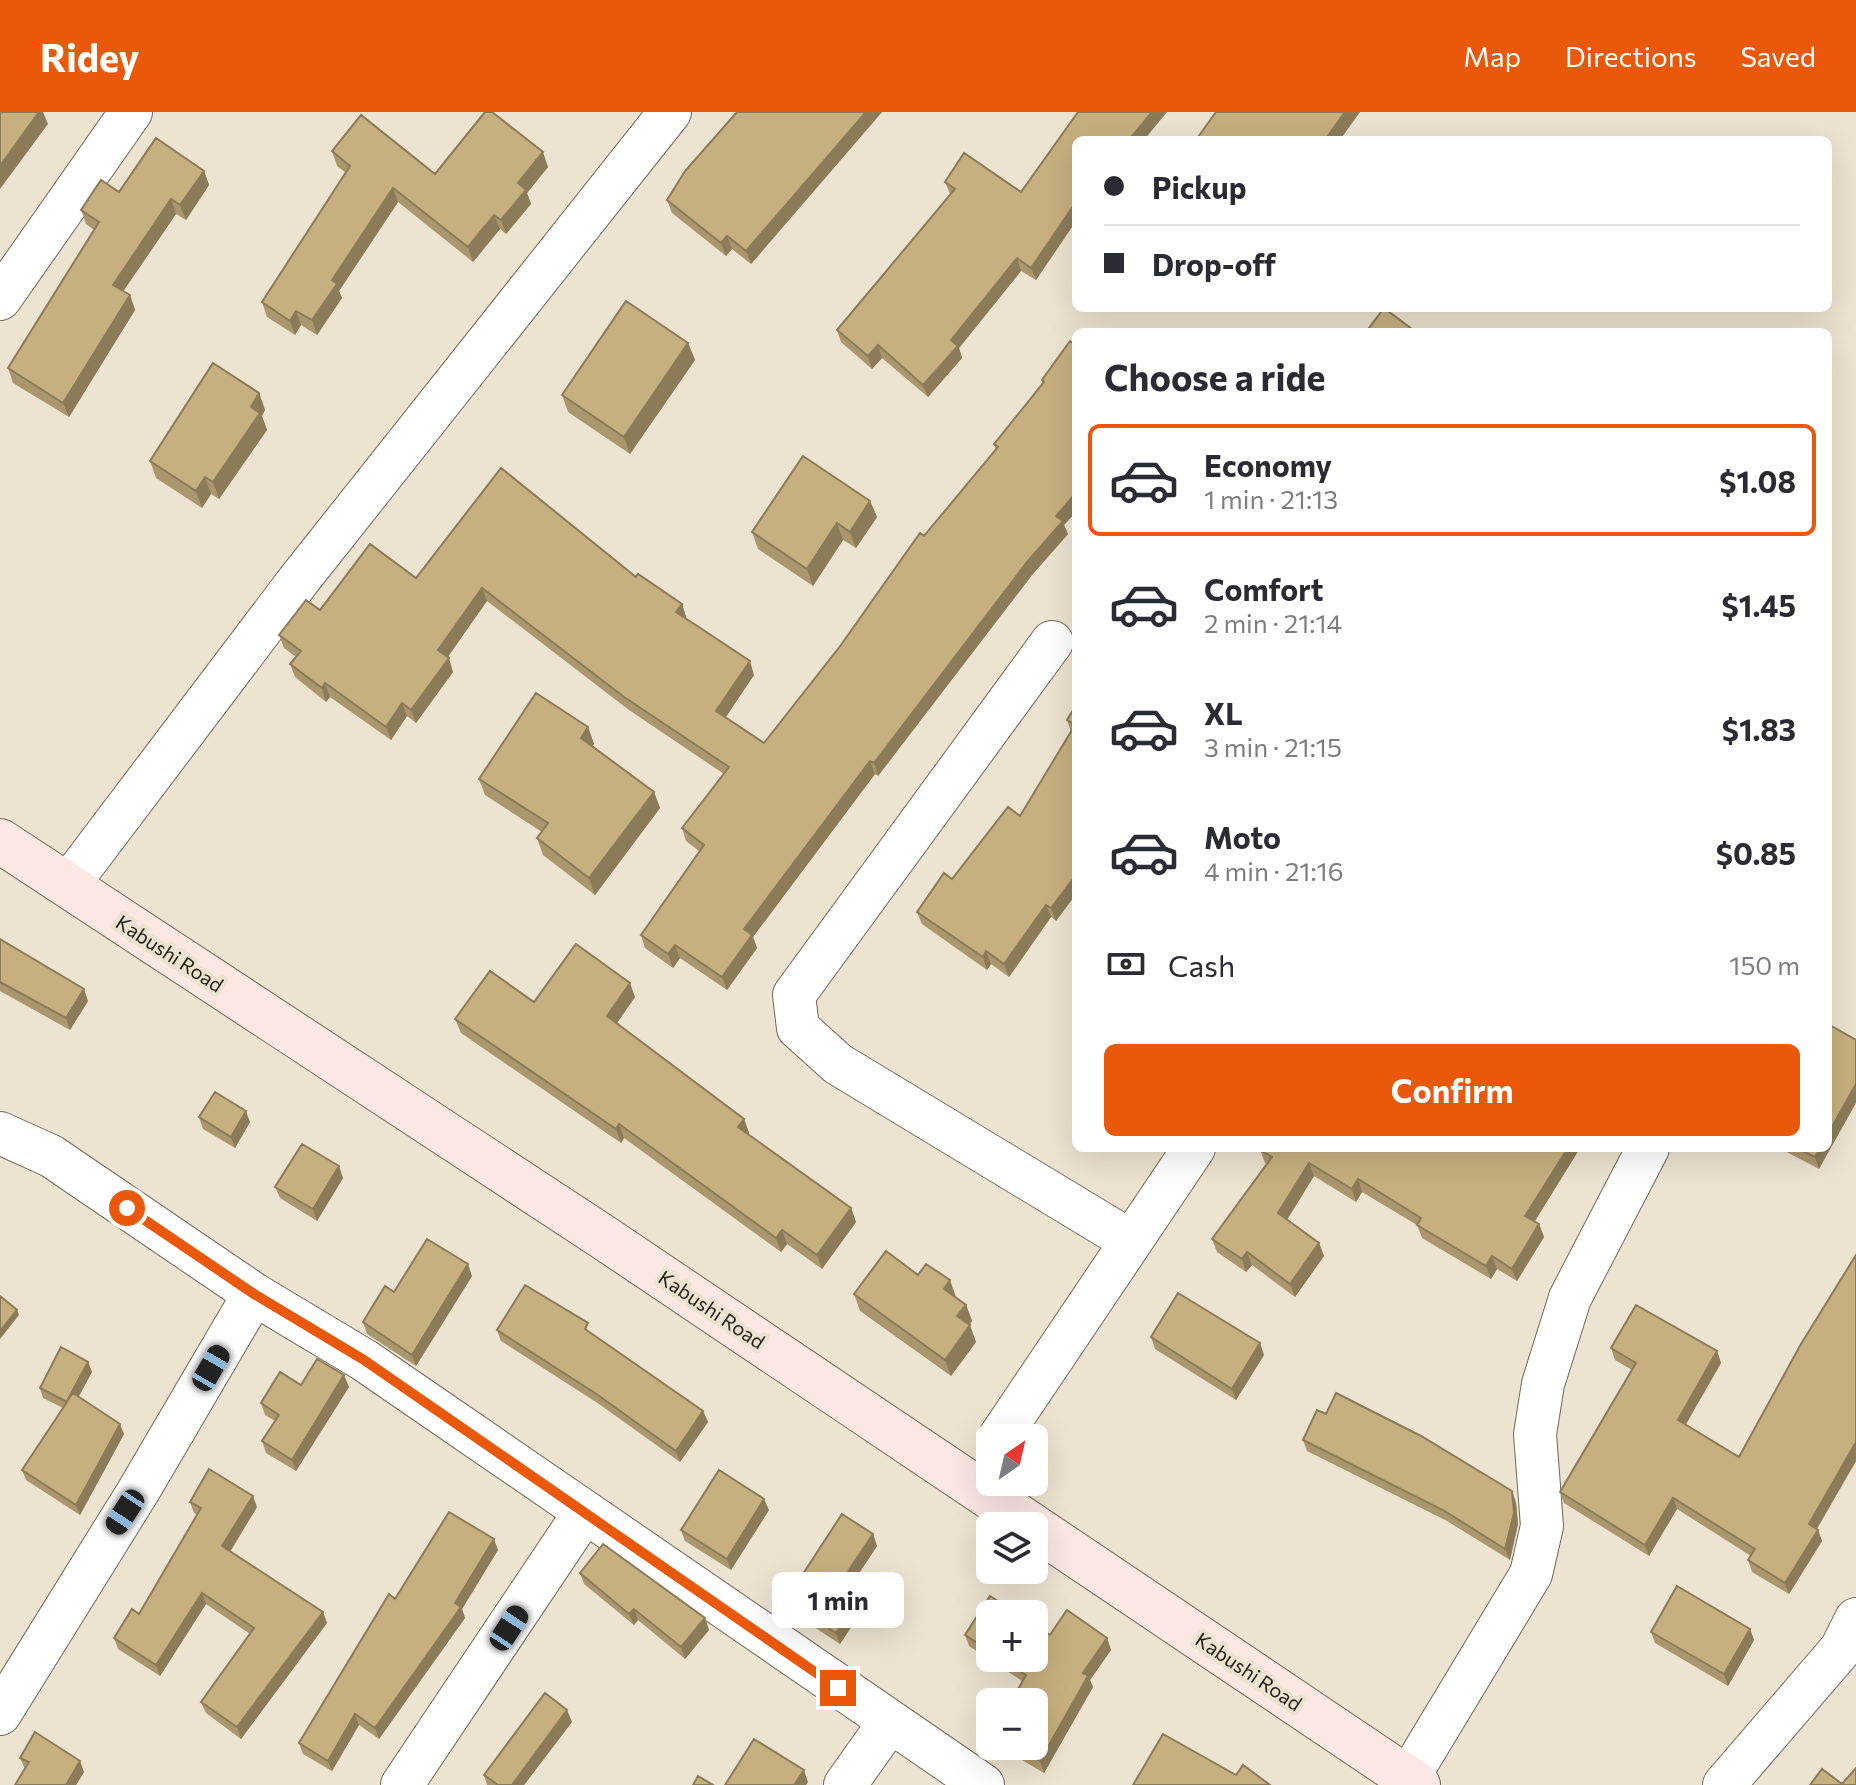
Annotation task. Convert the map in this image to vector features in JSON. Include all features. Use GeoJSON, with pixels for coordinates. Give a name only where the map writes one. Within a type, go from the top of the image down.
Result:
{"type":"FeatureCollection","features":[{"type":"Feature","properties":{"kind":"main road","name":"Kabushi Road"},"geometry":{"type":"LineString","coordinates":[[0,841],[976,1464]]}},
{"type":"Feature","properties":{"kind":"main road","name":"Kabushi Road"},"geometry":{"type":"LineString","coordinates":[[1020,1496],[1413,1782]]}},
{"type":"Feature","properties":{"kind":"street"},"geometry":{"type":"LineString","coordinates":[[0,299],[131,112]]}},
{"type":"Feature","properties":{"kind":"street"},"geometry":{"type":"LineString","coordinates":[[68,885],[298,581],[670,112]]}},
{"type":"Feature","properties":{"kind":"street"},"geometry":{"type":"LineString","coordinates":[[1052,642],[794,995],[798,1028],[838,1064],[1129,1240]]}},
{"type":"Feature","properties":{"kind":"street"},"geometry":{"type":"LineString","coordinates":[[0,1133],[51,1156],[254,1294],[364,1360],[983,1785]]}},
{"type":"Feature","properties":{"kind":"street"},"geometry":{"type":"LineString","coordinates":[[1008,1424],[1129,1240],[1191,1152]]}},
{"type":"Feature","properties":{"kind":"street"},"geometry":{"type":"LineString","coordinates":[[1413,1782],[1531,1574],[1542,1526],[1535,1434],[1543,1384],[1570,1298],[1646,1152]]}},
{"type":"Feature","properties":{"kind":"street"},"geometry":{"type":"LineString","coordinates":[[0,1714],[139,1490],[254,1294]]}},
{"type":"Feature","properties":{"kind":"street"},"geometry":{"type":"LineString","coordinates":[[402,1785],[584,1513]]}},
{"type":"Feature","properties":{"kind":"street"},"geometry":{"type":"LineString","coordinates":[[1724,1785],[1851,1642]]}},
{"type":"Feature","properties":{"kind":"street"},"geometry":{"type":"LineString","coordinates":[[845,1785],[889,1723]]}},
{"type":"Feature","properties":{"kind":"building"},"geometry":{"type":"Polygon","coordinates":[[[0,112],[39,112],[0,166],[0,112]]]}},
{"type":"Feature","properties":{"kind":"building"},"geometry":{"type":"Polygon","coordinates":[[[485,112],[492,112],[543,152],[518,183],[526,190],[501,220],[494,215],[468,247],[393,188],[332,280],[337,284],[312,320],[296,311],[290,321],[262,302],[350,166],[332,151],[361,115],[435,174],[485,112]]]}},
{"type":"Feature","properties":{"kind":"building"},"geometry":{"type":"Polygon","coordinates":[[[737,112],[866,112],[746,251],[727,236],[721,243],[667,200],[685,171],[737,112]]]}},
{"type":"Feature","properties":{"kind":"building"},"geometry":{"type":"Polygon","coordinates":[[[1078,112],[1152,112],[1132,136],[1072,136],[1072,208],[1031,268],[1017,258],[951,340],[958,346],[923,385],[878,345],[868,356],[837,330],[955,189],[945,182],[964,153],[1021,192],[1078,112]]]}},
{"type":"Feature","properties":{"kind":"building"},"geometry":{"type":"Polygon","coordinates":[[[1216,112],[1345,112],[1328,136],[1199,136],[1216,112]]]}},
{"type":"Feature","properties":{"kind":"building"},"geometry":{"type":"Polygon","coordinates":[[[156,138],[204,171],[180,205],[171,199],[113,285],[130,295],[63,403],[8,368],[99,222],[81,210],[101,180],[119,192],[156,138]]]}},
{"type":"Feature","properties":{"kind":"building"},"geometry":{"type":"Polygon","coordinates":[[[626,301],[688,343],[624,437],[562,395],[626,301]]]}},
{"type":"Feature","properties":{"kind":"building"},"geometry":{"type":"Polygon","coordinates":[[[1381,312],[1389,312],[1411,328],[1369,328],[1381,312]]]}},
{"type":"Feature","properties":{"kind":"building"},"geometry":{"type":"Polygon","coordinates":[[[1072,342],[1072,498],[1056,516],[1063,521],[1027,562],[874,763],[870,761],[744,929],[752,935],[722,977],[675,945],[668,954],[641,935],[704,845],[682,828],[729,767],[624,697],[482,588],[438,650],[449,658],[411,710],[402,703],[386,727],[325,683],[322,688],[290,664],[301,651],[279,635],[306,600],[320,610],[370,544],[416,578],[501,468],[636,577],[638,574],[682,604],[676,612],[750,661],[716,711],[764,743],[841,645],[920,533],[924,536],[998,447],[994,444],[1044,382],[1042,380],[1072,342]]]}},
{"type":"Feature","properties":{"kind":"building"},"geometry":{"type":"Polygon","coordinates":[[[213,363],[259,393],[251,407],[260,413],[213,482],[205,477],[196,491],[150,461],[213,363]]]}},
{"type":"Feature","properties":{"kind":"building"},"geometry":{"type":"Polygon","coordinates":[[[803,456],[870,501],[850,532],[837,523],[807,569],[752,532],[803,456]]]}},
{"type":"Feature","properties":{"kind":"building"},"geometry":{"type":"Polygon","coordinates":[[[536,693],[588,727],[581,738],[654,792],[589,878],[537,838],[548,823],[479,779],[536,693]]]}},
{"type":"Feature","properties":{"kind":"building"},"geometry":{"type":"Polygon","coordinates":[[[1072,730],[1072,880],[1051,908],[1046,905],[1004,964],[986,951],[983,957],[917,912],[944,873],[952,879],[1008,807],[1020,816],[1072,730]]]}},
{"type":"Feature","properties":{"kind":"building"},"geometry":{"type":"Polygon","coordinates":[[[0,939],[84,989],[66,1018],[0,982],[0,939]]]}},
{"type":"Feature","properties":{"kind":"building"},"geometry":{"type":"Polygon","coordinates":[[[576,944],[630,983],[607,1016],[744,1119],[738,1127],[851,1208],[817,1255],[782,1230],[776,1238],[619,1124],[616,1129],[455,1019],[490,971],[534,1002],[576,944]]]}},
{"type":"Feature","properties":{"kind":"building"},"geometry":{"type":"Polygon","coordinates":[[[1832,1026],[1856,1040],[1856,1084],[1832,1127],[1832,1026]]]}},
{"type":"Feature","properties":{"kind":"building"},"geometry":{"type":"Polygon","coordinates":[[[215,1092],[246,1111],[231,1137],[199,1117],[215,1092]]]}},
{"type":"Feature","properties":{"kind":"building"},"geometry":{"type":"Polygon","coordinates":[[[302,1144],[339,1166],[313,1209],[275,1187],[302,1144]]]}},
{"type":"Feature","properties":{"kind":"building"},"geometry":{"type":"Polygon","coordinates":[[[1263,1152],[1565,1152],[1525,1216],[1539,1224],[1512,1269],[1492,1256],[1486,1266],[1417,1225],[1421,1218],[1358,1179],[1352,1189],[1309,1163],[1278,1213],[1319,1243],[1290,1284],[1247,1252],[1242,1259],[1212,1239],[1272,1157],[1263,1152]]]}},
{"type":"Feature","properties":{"kind":"building"},"geometry":{"type":"Polygon","coordinates":[[[427,1239],[468,1264],[412,1355],[363,1322],[385,1286],[394,1292],[427,1239]]]}},
{"type":"Feature","properties":{"kind":"building"},"geometry":{"type":"Polygon","coordinates":[[[886,1251],[918,1275],[926,1264],[950,1280],[944,1289],[966,1305],[957,1316],[970,1325],[945,1360],[854,1294],[886,1251]]]}},
{"type":"Feature","properties":{"kind":"building"},"geometry":{"type":"Polygon","coordinates":[[[1856,1255],[1856,1442],[1809,1524],[1818,1530],[1785,1583],[1748,1560],[1755,1549],[1673,1498],[1645,1545],[1560,1492],[1636,1363],[1611,1348],[1636,1305],[1717,1351],[1678,1420],[1739,1457],[1801,1344],[1856,1255]]]}},
{"type":"Feature","properties":{"kind":"building"},"geometry":{"type":"Polygon","coordinates":[[[525,1285],[588,1323],[585,1329],[703,1411],[676,1451],[595,1393],[497,1330],[525,1285]]]}},
{"type":"Feature","properties":{"kind":"building"},"geometry":{"type":"Polygon","coordinates":[[[1178,1293],[1260,1343],[1232,1389],[1151,1337],[1178,1293]]]}},
{"type":"Feature","properties":{"kind":"building"},"geometry":{"type":"Polygon","coordinates":[[[0,1296],[17,1310],[0,1331],[0,1296]]]}},
{"type":"Feature","properties":{"kind":"building"},"geometry":{"type":"Polygon","coordinates":[[[61,1347],[88,1362],[67,1401],[73,1393],[120,1424],[76,1505],[22,1470],[67,1402],[40,1388],[61,1347]]]}},
{"type":"Feature","properties":{"kind":"building"},"geometry":{"type":"Polygon","coordinates":[[[317,1359],[344,1375],[292,1460],[262,1441],[279,1415],[261,1403],[280,1372],[301,1385],[317,1359]]]}},
{"type":"Feature","properties":{"kind":"building"},"geometry":{"type":"Polygon","coordinates":[[[1336,1393],[1421,1436],[1512,1491],[1514,1513],[1505,1549],[1443,1510],[1303,1440],[1317,1410],[1326,1414],[1336,1393]]]}},
{"type":"Feature","properties":{"kind":"building"},"geometry":{"type":"Polygon","coordinates":[[[209,1469],[253,1496],[222,1546],[323,1612],[237,1727],[201,1702],[254,1628],[202,1593],[156,1665],[114,1638],[132,1609],[139,1614],[201,1508],[190,1502],[209,1469]]]}},
{"type":"Feature","properties":{"kind":"building"},"geometry":{"type":"Polygon","coordinates":[[[719,1470],[764,1499],[727,1559],[681,1530],[719,1470]]]}},
{"type":"Feature","properties":{"kind":"building"},"geometry":{"type":"Polygon","coordinates":[[[449,1512],[494,1539],[455,1603],[461,1607],[375,1728],[355,1714],[328,1761],[299,1743],[389,1594],[395,1599],[449,1512]]]}},
{"type":"Feature","properties":{"kind":"building"},"geometry":{"type":"Polygon","coordinates":[[[842,1514],[873,1534],[835,1591],[855,1603],[836,1633],[786,1600],[842,1514]]]}},
{"type":"Feature","properties":{"kind":"building"},"geometry":{"type":"Polygon","coordinates":[[[603,1544],[705,1618],[681,1647],[634,1609],[629,1614],[580,1573],[603,1544]]]}},
{"type":"Feature","properties":{"kind":"building"},"geometry":{"type":"Polygon","coordinates":[[[1677,1586],[1750,1629],[1724,1674],[1651,1632],[1677,1586]]]}},
{"type":"Feature","properties":{"kind":"building"},"geometry":{"type":"Polygon","coordinates":[[[1067,1610],[1107,1638],[1083,1673],[1088,1676],[1048,1747],[1048,1688],[1019,1688],[1026,1675],[1021,1672],[1048,1672],[1050,1635],[1067,1610]]]}},
{"type":"Feature","properties":{"kind":"building"},"geometry":{"type":"Polygon","coordinates":[[[976,1618],[976,1642],[965,1635],[976,1618]]]}},
{"type":"Feature","properties":{"kind":"building"},"geometry":{"type":"Polygon","coordinates":[[[545,1693],[567,1710],[512,1785],[498,1785],[484,1775],[545,1693]]]}},
{"type":"Feature","properties":{"kind":"building"},"geometry":{"type":"Polygon","coordinates":[[[35,1732],[80,1761],[66,1785],[15,1785],[29,1762],[20,1758],[35,1732]]]}},
{"type":"Feature","properties":{"kind":"building"},"geometry":{"type":"Polygon","coordinates":[[[1163,1734],[1236,1775],[1243,1765],[1270,1785],[1133,1785],[1163,1734]]]}},
{"type":"Feature","properties":{"kind":"building"},"geometry":{"type":"Polygon","coordinates":[[[754,1739],[804,1770],[794,1785],[725,1785],[754,1739]]]}},
{"type":"Feature","properties":{"kind":"building"},"geometry":{"type":"Polygon","coordinates":[[[1856,1768],[1856,1785],[1810,1785],[1822,1769],[1842,1784],[1856,1768]]]}},
{"type":"Feature","properties":{"kind":"building"},"geometry":{"type":"Polygon","coordinates":[[[698,1776],[713,1785],[693,1785],[698,1776]]]}},
{"type":"Feature","properties":{"kind":"route"},"geometry":{"type":"LineString","coordinates":[[127,1208],[254,1294],[364,1360],[838,1688]]}}]}
